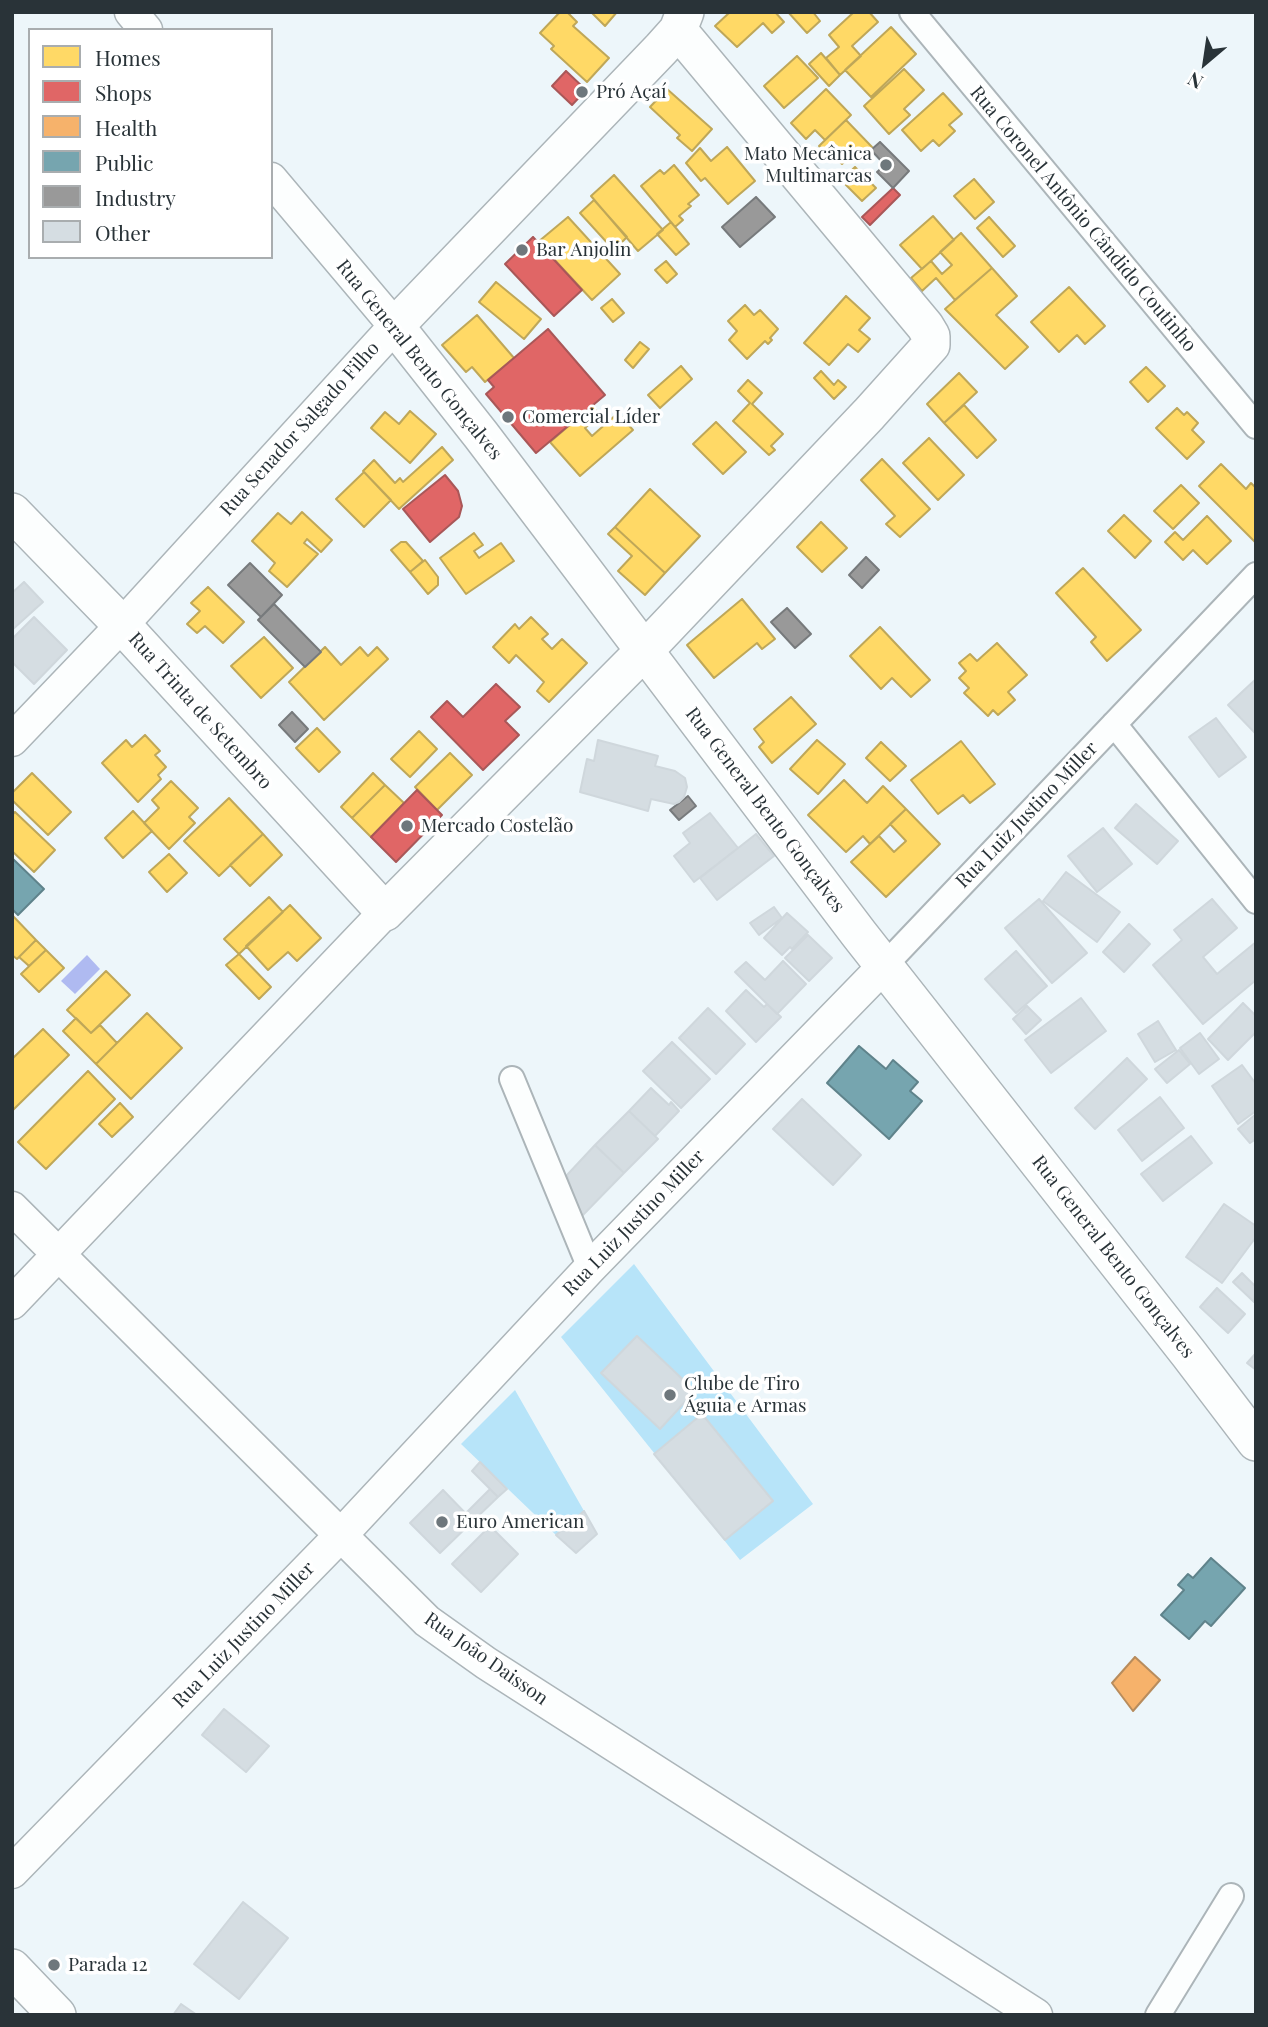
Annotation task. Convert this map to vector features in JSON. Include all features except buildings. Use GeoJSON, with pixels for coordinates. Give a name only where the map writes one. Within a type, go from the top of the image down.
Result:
{"type":"FeatureCollection","features":[{"type":"Feature","properties":{"kind":"main road","name":"Rua Senador Salgado Filho"},"geometry":{"type":"LineString","coordinates":[[395,326],[682,21]]}},
{"type":"Feature","properties":{"kind":"main road"},"geometry":{"type":"LineString","coordinates":[[385,912],[644,651],[931,345],[932,338],[925,326],[682,21]]}},
{"type":"Feature","properties":{"kind":"main road","name":"Rua General Bento Gonçalves"},"geometry":{"type":"LineString","coordinates":[[395,326],[885,965],[1256,1442]]}},
{"type":"Feature","properties":{"kind":"main road","name":"Rua Trinta de Setembro"},"geometry":{"type":"LineString","coordinates":[[12,512],[122,625],[385,912]]}},
{"type":"Feature","properties":{"kind":"main road"},"geometry":{"type":"LineString","coordinates":[[12,1968],[57,2015]]}},
{"type":"Feature","properties":{"kind":"street"},"geometry":{"type":"LineString","coordinates":[[131,12],[144,28]]}},
{"type":"Feature","properties":{"kind":"street","name":"Rua Coronel Antônio Cândido Coutinho"},"geometry":{"type":"LineString","coordinates":[[912,12],[1256,426]]}},
{"type":"Feature","properties":{"kind":"street","name":"Rua General Bento Gonçalves"},"geometry":{"type":"LineString","coordinates":[[273,181],[395,326]]}},
{"type":"Feature","properties":{"kind":"street","name":"Rua Senador Salgado Filho"},"geometry":{"type":"LineString","coordinates":[[12,740],[122,625],[395,326]]}},
{"type":"Feature","properties":{"kind":"street","name":"Rua Luiz Justino Miller"},"geometry":{"type":"LineString","coordinates":[[12,1872],[340,1536],[590,1268],[885,965],[1256,575]]}},
{"type":"Feature","properties":{"kind":"street"},"geometry":{"type":"LineString","coordinates":[[1114,724],[1256,901]]}},
{"type":"Feature","properties":{"kind":"street"},"geometry":{"type":"LineString","coordinates":[[12,1303],[385,912]]}},
{"type":"Feature","properties":{"kind":"street"},"geometry":{"type":"LineString","coordinates":[[512,1079],[590,1268]]}},
{"type":"Feature","properties":{"kind":"street","name":"Rua João Daisson"},"geometry":{"type":"LineString","coordinates":[[12,1208],[427,1621],[486,1663],[1036,2015]]}},
{"type":"Feature","properties":{"kind":"street"},"geometry":{"type":"LineString","coordinates":[[1158,2015],[1231,1896]]}},
{"type":"Feature","properties":{"kind":"shaded area"},"geometry":{"type":"Polygon","coordinates":[[[87,955],[100,969],[75,994],[61,981],[87,955]]]}},
{"type":"Feature","properties":{"kind":"shaded area","name":"Clube de Tiro Águia e Armas"},"geometry":{"type":"Polygon","coordinates":[[[634,1264],[813,1504],[740,1560],[561,1337],[634,1264]]]}},
{"type":"Feature","properties":{"kind":"shaded area"},"geometry":{"type":"Polygon","coordinates":[[[515,1390],[584,1511],[556,1535],[461,1444],[515,1390]]]}},
{"type":"Feature","properties":{"kind":"place","name":"Pró Açaí"},"geometry":{"type":"Point","coordinates":[582,92]}},
{"type":"Feature","properties":{"kind":"place","name":"Mato Mecânica Multimarcas"},"geometry":{"type":"Point","coordinates":[886,165]}},
{"type":"Feature","properties":{"kind":"place","name":"Bar Anjolin"},"geometry":{"type":"Point","coordinates":[522,250]}},
{"type":"Feature","properties":{"kind":"place","name":"Comercial Líder"},"geometry":{"type":"Point","coordinates":[508,417]}},
{"type":"Feature","properties":{"kind":"place","name":"Mercado Costelão"},"geometry":{"type":"Point","coordinates":[407,826]}},
{"type":"Feature","properties":{"kind":"place","name":"Clube de Tiro Águia e Armas"},"geometry":{"type":"Point","coordinates":[670,1395]}},
{"type":"Feature","properties":{"kind":"place","name":"Euro American"},"geometry":{"type":"Point","coordinates":[442,1522]}},
{"type":"Feature","properties":{"kind":"place","name":"Parada 12"},"geometry":{"type":"Point","coordinates":[54,1965]}}]}
